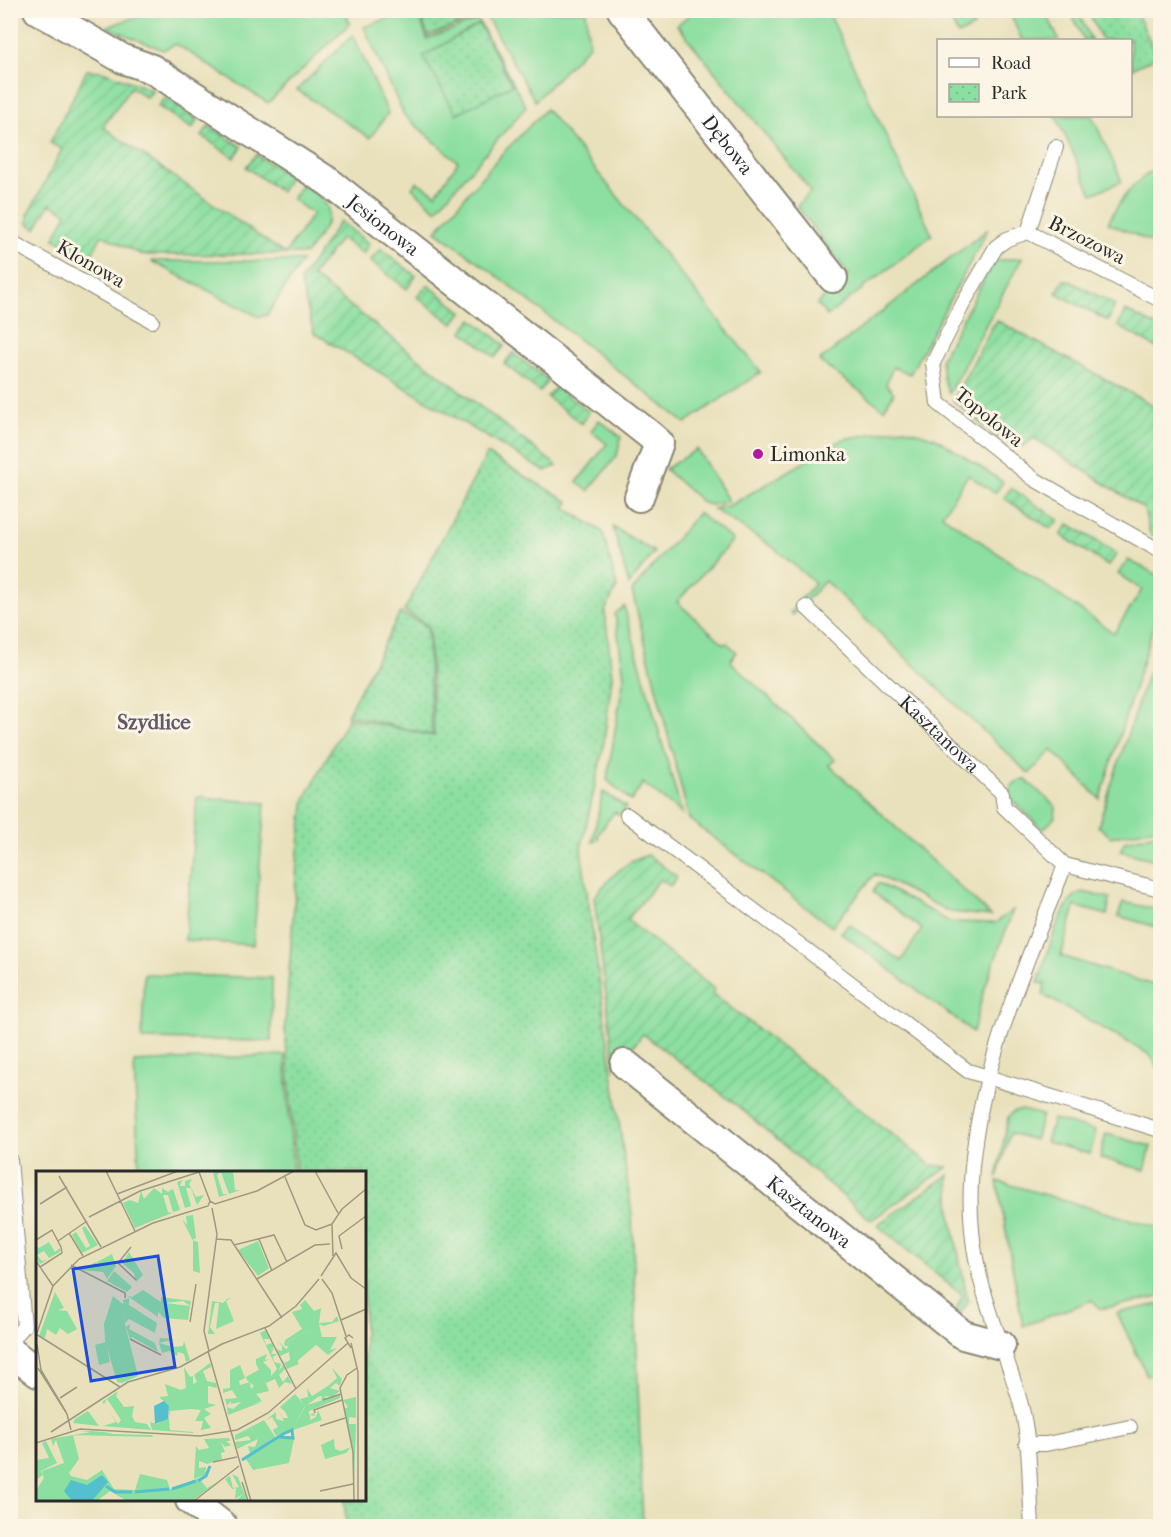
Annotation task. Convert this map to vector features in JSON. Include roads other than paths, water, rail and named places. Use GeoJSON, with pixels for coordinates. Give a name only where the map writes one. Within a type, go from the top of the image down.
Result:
{"type":"FeatureCollection","features":[{"type":"Feature","properties":{"kind":"street","name":"Jesionowa"},"geometry":{"type":"LineString","coordinates":[[38,10],[123,58],[152,69],[329,182],[651,436],[659,443],[639,497]]}},
{"type":"Feature","properties":{"kind":"street","name":"Dębowa"},"geometry":{"type":"LineString","coordinates":[[622,10],[833,278]]}},
{"type":"Feature","properties":{"kind":"street","name":"Kasztanowa"},"geometry":{"type":"LineString","coordinates":[[625,1064],[963,1335],[1000,1345]]}},
{"type":"Feature","properties":{"kind":"street"},"geometry":{"type":"LineString","coordinates":[[10,1351],[36,1371]]}},
{"type":"Feature","properties":{"kind":"street"},"geometry":{"type":"LineString","coordinates":[[191,1501],[223,1527]]}},
{"type":"Feature","properties":{"kind":"lane"},"geometry":{"type":"LineString","coordinates":[[1028,232],[1056,147]]}},
{"type":"Feature","properties":{"kind":"lane","name":"Brzozowa"},"geometry":{"type":"LineString","coordinates":[[1028,232],[1161,300]]}},
{"type":"Feature","properties":{"kind":"lane","name":"Topolowa"},"geometry":{"type":"LineString","coordinates":[[1028,232],[1007,238],[996,247],[964,303],[933,363],[938,403],[1034,479],[1161,551]]}},
{"type":"Feature","properties":{"kind":"lane","name":"Klonowa"},"geometry":{"type":"LineString","coordinates":[[10,241],[152,321]]}},
{"type":"Feature","properties":{"kind":"lane","name":"Kasztanowa"},"geometry":{"type":"LineString","coordinates":[[806,607],[1002,793],[1004,807],[1065,864],[1161,889]]}},
{"type":"Feature","properties":{"kind":"lane"},"geometry":{"type":"LineString","coordinates":[[627,815],[968,1071],[1161,1130]]}},
{"type":"Feature","properties":{"kind":"lane"},"geometry":{"type":"LineString","coordinates":[[1032,1527],[1021,1407],[1000,1345],[976,1256],[970,1210],[972,1158],[989,1079],[1023,973],[1065,864]]}},
{"type":"Feature","properties":{"kind":"lane"},"geometry":{"type":"LineString","coordinates":[[10,1160],[24,1326],[10,1342]]}},
{"type":"Feature","properties":{"kind":"lane"},"geometry":{"type":"LineString","coordinates":[[1026,1444],[1046,1444],[1130,1427]]}},
{"type":"Feature","properties":{"kind":"place","name":"Limonka"},"geometry":{"type":"Point","coordinates":[758,454]}},
{"type":"Feature","properties":{"kind":"district","name":"Szydlice"},"geometry":{"type":"Point","coordinates":[154,722]}}]}
